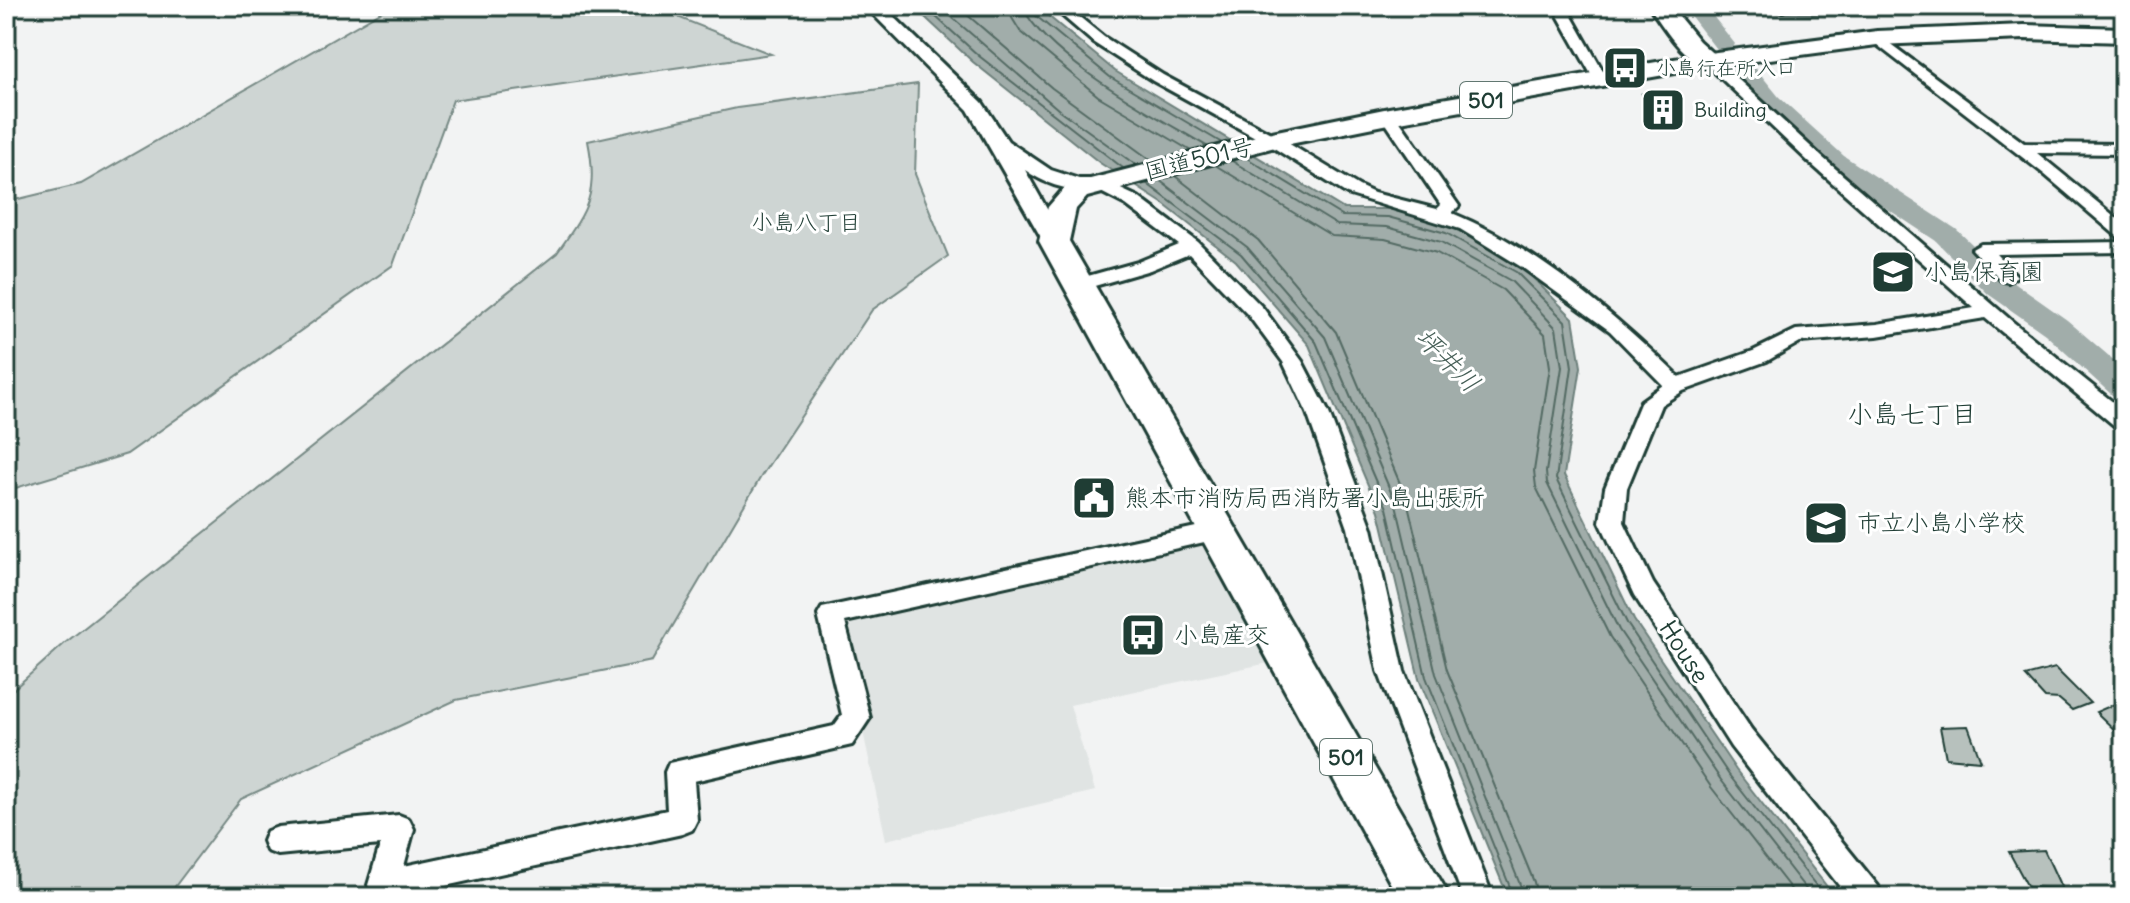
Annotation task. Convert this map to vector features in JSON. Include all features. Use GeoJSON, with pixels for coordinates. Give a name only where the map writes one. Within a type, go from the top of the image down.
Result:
{"type":"FeatureCollection","features":[{"type":"Feature","properties":{"kind":"highway","name":"国道501号"},"geometry":{"type":"LineString","coordinates":[[1054,241],[1062,207],[1069,196],[1103,184],[1268,141],[1389,116],[1709,60],[1877,38],[2024,32],[2124,35]]}},
{"type":"Feature","properties":{"kind":"highway","name":"501"},"geometry":{"type":"LineString","coordinates":[[1054,241],[1425,897]]}},
{"type":"Feature","properties":{"kind":"main road"},"geometry":{"type":"LineString","coordinates":[[1659,6],[1691,46],[1709,60]]}},
{"type":"Feature","properties":{"kind":"street"},"geometry":{"type":"LineString","coordinates":[[873,6],[975,106],[1054,241]]}},
{"type":"Feature","properties":{"kind":"street"},"geometry":{"type":"LineString","coordinates":[[1058,6],[1099,40],[1158,78],[1310,166],[1368,197],[1441,215],[1466,225],[1584,300],[1617,327],[1676,386],[1760,356],[1796,336],[1877,330],[1989,311]]}},
{"type":"Feature","properties":{"kind":"street"},"geometry":{"type":"LineString","coordinates":[[1515,6],[1560,7],[1601,80]]}},
{"type":"Feature","properties":{"kind":"street"},"geometry":{"type":"LineString","coordinates":[[1877,38],[2050,171],[2124,233]]}},
{"type":"Feature","properties":{"kind":"street"},"geometry":{"type":"LineString","coordinates":[[1709,60],[1816,160],[1989,311],[2124,422]]}},
{"type":"Feature","properties":{"kind":"street"},"geometry":{"type":"LineString","coordinates":[[1389,116],[1450,206],[1441,215]]}},
{"type":"Feature","properties":{"kind":"street"},"geometry":{"type":"LineString","coordinates":[[1000,145],[1012,149],[1044,174],[1078,185],[1103,184],[1132,201],[1192,246],[1256,312],[1292,361],[1318,413],[1360,528],[1391,671],[1478,897]]}},
{"type":"Feature","properties":{"kind":"street"},"geometry":{"type":"LineString","coordinates":[[2017,148],[2124,149]]}},
{"type":"Feature","properties":{"kind":"street"},"geometry":{"type":"LineString","coordinates":[[1077,285],[1144,266],[1192,246]]}},
{"type":"Feature","properties":{"kind":"street"},"geometry":{"type":"LineString","coordinates":[[1955,281],[2008,276],[1981,249],[2124,247]]}},
{"type":"Feature","properties":{"kind":"street","name":"House"},"geometry":{"type":"LineString","coordinates":[[1676,386],[1652,401],[1616,488],[1612,522],[1643,588],[1741,738],[1867,897]]}},
{"type":"Feature","properties":{"kind":"street"},"geometry":{"type":"LineString","coordinates":[[278,841],[399,829],[383,885],[682,820],[679,772],[842,736],[856,718],[831,615],[1219,531]]}},
{"type":"Feature","properties":{"kind":"shaded area"},"geometry":{"type":"Polygon","coordinates":[[[391,6],[675,6],[680,18],[771,54],[453,100],[393,265],[127,454],[6,491],[6,202],[81,184],[391,6]]]}},
{"type":"Feature","properties":{"kind":"shaded area"},"geometry":{"type":"Polygon","coordinates":[[[918,84],[915,174],[948,256],[872,310],[762,475],[652,661],[456,700],[241,799],[167,897],[6,897],[6,696],[65,643],[557,253],[588,201],[592,175],[588,141],[737,108],[918,84]]]}},
{"type":"Feature","properties":{"kind":"shaded area"},"geometry":{"type":"Polygon","coordinates":[[[1210,541],[1273,662],[1070,705],[1095,791],[886,840],[839,618],[1210,541]]]}},
{"type":"Feature","properties":{"kind":"water","name":"坪井川"},"geometry":{"type":"Polygon","coordinates":[[[913,6],[1036,6],[1115,71],[1344,209],[1389,209],[1448,225],[1521,266],[1573,318],[1581,367],[1564,475],[1634,620],[1736,770],[1835,897],[1508,897],[1419,679],[1379,511],[1309,345],[1236,261],[1162,203],[1100,163],[973,62],[913,6]]]}},
{"type":"Feature","properties":{"kind":"building","name":"Building"},"geometry":{"type":"Polygon","coordinates":[[[1642,94],[1671,97],[1683,125],[1654,123],[1642,94]]]}},
{"type":"Feature","properties":{"kind":"building"},"geometry":{"type":"Polygon","coordinates":[[[2055,668],[2090,703],[2072,710],[2059,699],[2045,698],[2025,676],[2055,668]]]}},
{"type":"Feature","properties":{"kind":"building"},"geometry":{"type":"Polygon","coordinates":[[[2124,700],[2124,739],[2096,712],[2124,700]]]}},
{"type":"Feature","properties":{"kind":"building"},"geometry":{"type":"Polygon","coordinates":[[[1968,726],[1981,761],[1946,758],[1940,727],[1968,726]]]}},
{"type":"Feature","properties":{"kind":"building"},"geometry":{"type":"Polygon","coordinates":[[[2044,850],[2062,889],[2028,887],[2009,852],[2044,850]]]}},
{"type":"Feature","properties":{"kind":"waterway"},"geometry":{"type":"LineString","coordinates":[[1694,6],[1724,44]]}},
{"type":"Feature","properties":{"kind":"waterway"},"geometry":{"type":"LineString","coordinates":[[1696,9],[1810,14],[1888,6]]}},
{"type":"Feature","properties":{"kind":"waterway"},"geometry":{"type":"LineString","coordinates":[[1745,70],[1770,102],[1835,162],[1946,235],[1999,287],[2056,327],[2124,387]]}},
{"type":"Feature","properties":{"kind":"place","name":"小島行在所入口"},"geometry":{"type":"Point","coordinates":[1625,68]}},
{"type":"Feature","properties":{"kind":"place","name":"Building"},"geometry":{"type":"Point","coordinates":[1663,110]}},
{"type":"Feature","properties":{"kind":"place","name":"小島保育園"},"geometry":{"type":"Point","coordinates":[1893,272]}},
{"type":"Feature","properties":{"kind":"place","name":"熊本市消防局西消防署小島出張所"},"geometry":{"type":"Point","coordinates":[1094,498]}},
{"type":"Feature","properties":{"kind":"place","name":"市立小島小学校"},"geometry":{"type":"Point","coordinates":[1826,523]}},
{"type":"Feature","properties":{"kind":"place","name":"小島産交"},"geometry":{"type":"Point","coordinates":[1143,635]}},
{"type":"Feature","properties":{"kind":"district","name":"小島八丁目"},"geometry":{"type":"Point","coordinates":[806,222]}},
{"type":"Feature","properties":{"kind":"district","name":"小島七丁目"},"geometry":{"type":"Point","coordinates":[1912,414]}}]}
